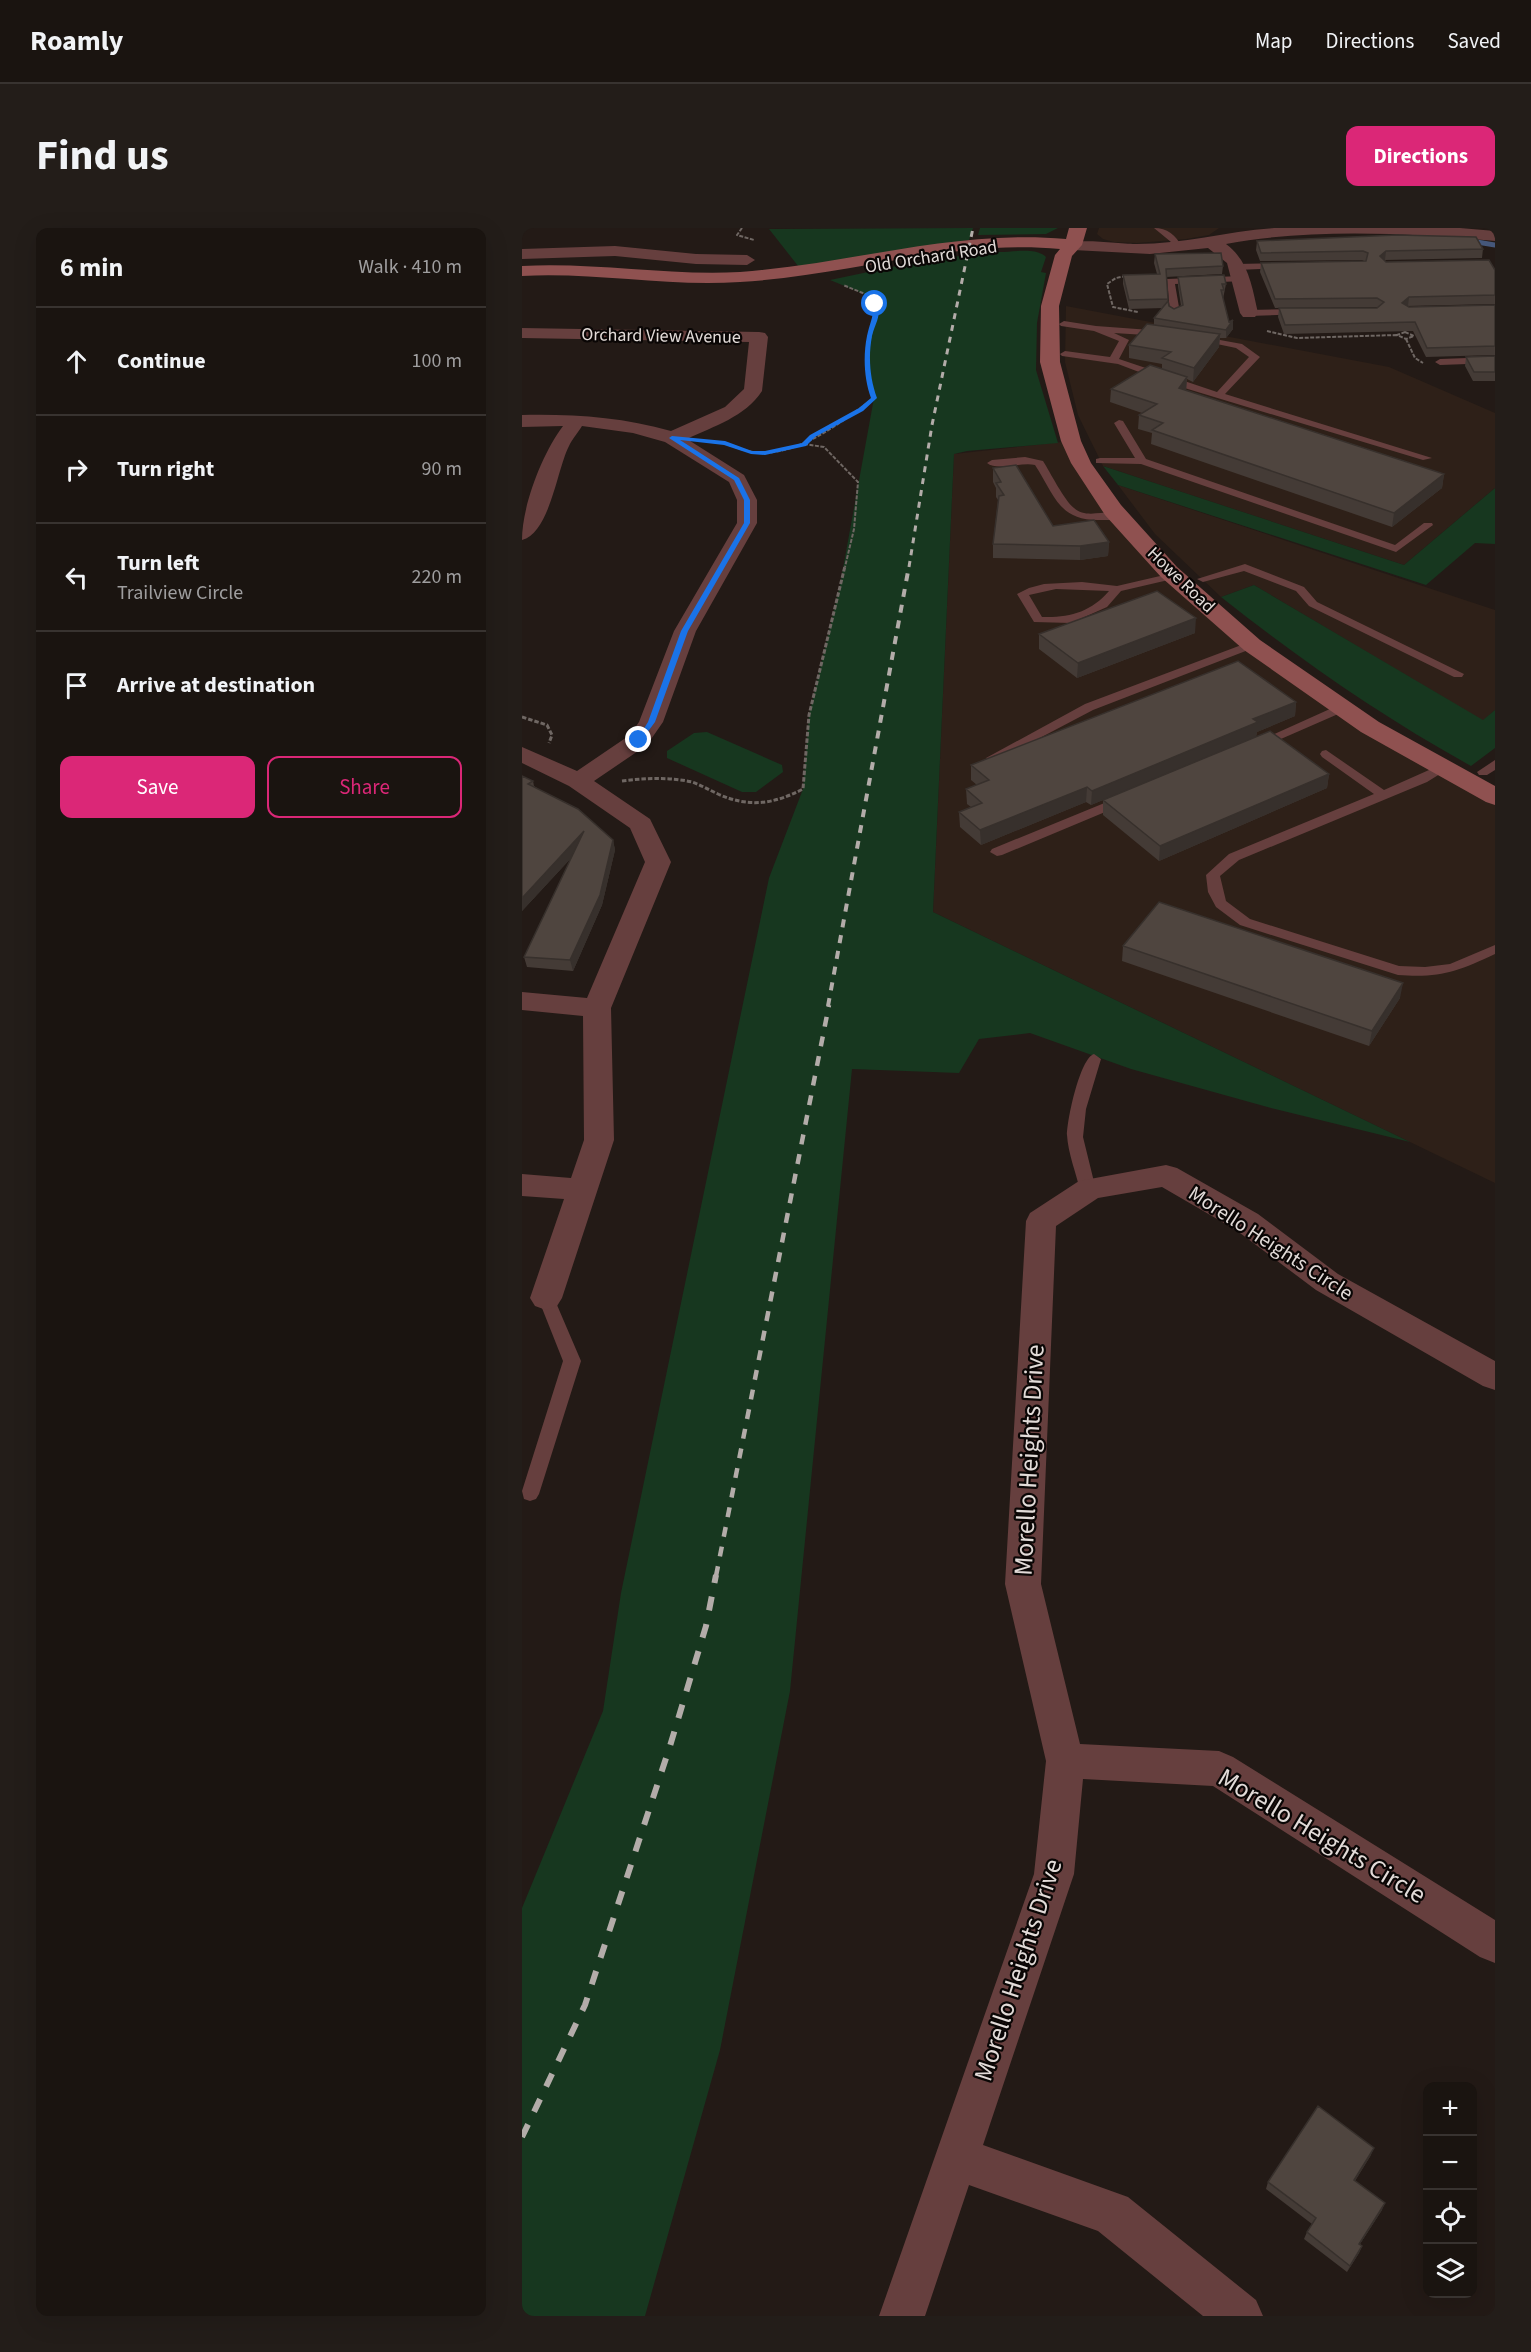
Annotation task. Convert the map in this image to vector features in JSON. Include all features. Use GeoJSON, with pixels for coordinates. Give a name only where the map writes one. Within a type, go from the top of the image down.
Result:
{"type":"FeatureCollection","features":[{"type":"Feature","properties":{"kind":"street"},"geometry":{"type":"LineString","coordinates":[[1076,237],[1125,249],[1212,243],[1254,231],[1420,229],[1495,236]]}},
{"type":"Feature","properties":{"kind":"street","name":"Old Orchard Road"},"geometry":{"type":"LineString","coordinates":[[522,271],[738,278],[802,271],[891,252],[958,241],[1022,238],[1054,240],[1076,237]]}},
{"type":"Feature","properties":{"kind":"street","name":"Old Orchard Road"},"geometry":{"type":"LineString","coordinates":[[522,279],[600,274],[703,286],[765,283],[820,276],[944,251],[1076,237]]}},
{"type":"Feature","properties":{"kind":"street","name":"Howe Road"},"geometry":{"type":"LineString","coordinates":[[1076,237],[1078,255],[1066,306],[1065,354],[1078,416],[1100,462],[1155,534],[1221,597],[1316,670],[1391,720],[1491,771]]}},
{"type":"Feature","properties":{"kind":"street","name":"Howe Road"},"geometry":{"type":"LineString","coordinates":[[1076,237],[1064,255],[1050,306],[1050,362],[1071,441],[1082,463],[1118,516],[1173,576],[1252,645],[1341,708],[1442,769],[1495,797]]}},
{"type":"Feature","properties":{"kind":"street"},"geometry":{"type":"LineString","coordinates":[[1212,243],[1226,249],[1235,258],[1249,313]]}},
{"type":"Feature","properties":{"kind":"street"},"geometry":{"type":"LineString","coordinates":[[600,274],[615,251]]}},
{"type":"Feature","properties":{"kind":"street"},"geometry":{"type":"LineString","coordinates":[[522,254],[615,251],[696,259],[747,260]]}},
{"type":"Feature","properties":{"kind":"street","name":"Orchard View Avenue"},"geometry":{"type":"LineString","coordinates":[[522,333],[759,337],[753,391],[732,411],[672,438]]}},
{"type":"Feature","properties":{"kind":"street"},"geometry":{"type":"LineString","coordinates":[[522,420],[577,420],[635,427],[672,438],[737,479],[747,500],[747,523],[684,631],[651,722],[639,740],[587,775]]}},
{"type":"Feature","properties":{"kind":"street"},"geometry":{"type":"LineString","coordinates":[[522,534],[534,520],[559,445],[577,420]]}},
{"type":"Feature","properties":{"kind":"street"},"geometry":{"type":"LineString","coordinates":[[535,751],[587,775],[641,824],[658,862],[597,1008],[599,1140],[546,1298]]}},
{"type":"Feature","properties":{"kind":"street"},"geometry":{"type":"LineString","coordinates":[[522,1001],[597,1008]]}},
{"type":"Feature","properties":{"kind":"street","name":"Morello Heights Circle"},"geometry":{"type":"LineString","coordinates":[[1041,1221],[1088,1190],[1166,1176],[1247,1222],[1328,1282],[1495,1377]]}},
{"type":"Feature","properties":{"kind":"street"},"geometry":{"type":"LineString","coordinates":[[522,1185],[581,1189]]}},
{"type":"Feature","properties":{"kind":"street","name":"Morello Heights Drive"},"geometry":{"type":"LineString","coordinates":[[902,2316],[1054,1874],[1065,1761],[1023,1584],[1041,1221]]}},
{"type":"Feature","properties":{"kind":"street","name":"Morello Heights Circle"},"geometry":{"type":"LineString","coordinates":[[1065,1761],[1219,1769],[1495,1943]]}},
{"type":"Feature","properties":{"kind":"street"},"geometry":{"type":"LineString","coordinates":[[956,2158],[1113,2213],[1240,2316]]}},
{"type":"Feature","properties":{"kind":"lane"},"geometry":{"type":"LineString","coordinates":[[1157,228],[1174,240],[1178,247]]}},
{"type":"Feature","properties":{"kind":"lane"},"geometry":{"type":"LineString","coordinates":[[1175,313],[1170,281],[1291,266]]}},
{"type":"Feature","properties":{"kind":"lane"},"geometry":{"type":"LineString","coordinates":[[1249,313],[1307,312]]}},
{"type":"Feature","properties":{"kind":"lane"},"geometry":{"type":"LineString","coordinates":[[1065,324],[1096,329],[1172,335]]}},
{"type":"Feature","properties":{"kind":"lane"},"geometry":{"type":"LineString","coordinates":[[1096,329],[1124,340],[1113,361]]}},
{"type":"Feature","properties":{"kind":"lane"},"geometry":{"type":"LineString","coordinates":[[1183,337],[1239,346],[1255,357],[1220,395]]}},
{"type":"Feature","properties":{"kind":"lane"},"geometry":{"type":"LineString","coordinates":[[1065,354],[1094,355],[1427,458]]}},
{"type":"Feature","properties":{"kind":"lane"},"geometry":{"type":"LineString","coordinates":[[1436,365],[1495,360]]}},
{"type":"Feature","properties":{"kind":"lane"},"geometry":{"type":"LineString","coordinates":[[1119,423],[1142,460]]}},
{"type":"Feature","properties":{"kind":"lane"},"geometry":{"type":"LineString","coordinates":[[993,463],[1034,460],[1039,463],[1070,511],[1085,517],[1118,516]]}},
{"type":"Feature","properties":{"kind":"lane"},"geometry":{"type":"LineString","coordinates":[[1100,462],[1142,460],[1396,549],[1428,525]]}},
{"type":"Feature","properties":{"kind":"lane"},"geometry":{"type":"LineString","coordinates":[[1203,579],[1245,567],[1300,589],[1313,604],[1458,674]]}},
{"type":"Feature","properties":{"kind":"lane"},"geometry":{"type":"LineString","coordinates":[[1117,589],[1103,605],[1067,621],[1038,620],[1023,594],[1034,589],[1085,585],[1117,589],[1173,576]]}},
{"type":"Feature","properties":{"kind":"lane"},"geometry":{"type":"LineString","coordinates":[[975,767],[1089,707],[1252,645]]}},
{"type":"Feature","properties":{"kind":"lane"},"geometry":{"type":"LineString","coordinates":[[1246,749],[1341,708]]}},
{"type":"Feature","properties":{"kind":"lane"},"geometry":{"type":"LineString","coordinates":[[1326,754],[1383,795]]}},
{"type":"Feature","properties":{"kind":"lane"},"geometry":{"type":"LineString","coordinates":[[1442,769],[1234,857],[1213,875],[1213,892],[1222,908],[1245,922],[1398,970],[1425,972],[1453,968],[1495,949]]}},
{"type":"Feature","properties":{"kind":"lane"},"geometry":{"type":"LineString","coordinates":[[997,852],[1138,794]]}},
{"type":"Feature","properties":{"kind":"lane"},"geometry":{"type":"LineString","coordinates":[[1088,1190],[1075,1137],[1078,1109],[1094,1059]]}},
{"type":"Feature","properties":{"kind":"lane"},"geometry":{"type":"LineString","coordinates":[[530,1494],[572,1362],[546,1298]]}},
{"type":"Feature","properties":{"kind":"path"},"geometry":{"type":"LineString","coordinates":[[804,444],[813,436],[843,421],[874,398],[867,380],[869,336],[878,312],[875,304],[870,296],[820,276]]}},
{"type":"Feature","properties":{"kind":"path"},"geometry":{"type":"LineString","coordinates":[[1143,313],[1113,307],[1107,284],[1124,276],[1170,281]]}},
{"type":"Feature","properties":{"kind":"path"},"geometry":{"type":"LineString","coordinates":[[1405,332],[1414,335],[1406,339],[1399,338],[1397,334],[1405,332]]}},
{"type":"Feature","properties":{"kind":"path"},"geometry":{"type":"LineString","coordinates":[[1406,339],[1415,358],[1436,365]]}},
{"type":"Feature","properties":{"kind":"path"},"geometry":{"type":"LineString","coordinates":[[587,775],[618,782],[640,778],[692,782],[734,801],[749,805],[771,804],[803,789],[809,715],[854,529],[858,482],[824,447],[804,444],[765,453],[751,452],[725,443],[672,438]]}},
{"type":"Feature","properties":{"kind":"path"},"geometry":{"type":"LineString","coordinates":[[522,717],[547,725],[552,735],[535,751]]}},
{"type":"Feature","properties":{"kind":"shaded area"},"geometry":{"type":"Polygon","coordinates":[[[1099,228],[1219,228],[1209,235],[1137,243],[1103,239],[1097,234],[1099,228]]]}},
{"type":"Feature","properties":{"kind":"shaded area"},"geometry":{"type":"Polygon","coordinates":[[[1066,306],[1389,367],[1495,413],[1495,488],[1404,565],[1103,466],[1078,415],[1065,362],[1066,306]]]}},
{"type":"Feature","properties":{"kind":"shaded area"},"geometry":{"type":"Polygon","coordinates":[[[1071,441],[1094,481],[1252,645],[1495,797],[1495,1183],[933,912],[954,454],[1071,441]]]}},
{"type":"Feature","properties":{"kind":"shaded area"},"geometry":{"type":"Polygon","coordinates":[[[1118,485],[1495,610],[1495,710],[1483,721],[1254,585],[1221,597],[1155,534],[1118,485]]]}},
{"type":"Feature","properties":{"kind":"green space"},"geometry":{"type":"Polygon","coordinates":[[[973,228],[969,240],[925,246],[802,271],[769,229],[973,228]]]}},
{"type":"Feature","properties":{"kind":"green space"},"geometry":{"type":"Polygon","coordinates":[[[980,228],[1058,228],[1046,234],[978,235],[980,228]]]}},
{"type":"Feature","properties":{"kind":"green space"},"geometry":{"type":"Polygon","coordinates":[[[1030,251],[1046,257],[1041,272],[1046,273],[1037,323],[1036,370],[1058,443],[954,454],[933,912],[1410,1142],[1271,1108],[1131,1069],[1030,1033],[979,1039],[959,1073],[852,1069],[790,1691],[720,2050],[645,2316],[522,2316],[522,1908],[603,1711],[621,1593],[769,878],[803,789],[809,715],[840,585],[874,398],[867,380],[869,336],[878,312],[869,296],[830,280],[930,259],[1030,251]]]}},
{"type":"Feature","properties":{"kind":"green space"},"geometry":{"type":"Polygon","coordinates":[[[1103,466],[1404,565],[1495,488],[1495,544],[1475,543],[1426,585],[1118,485],[1103,466]]]}},
{"type":"Feature","properties":{"kind":"green space"},"geometry":{"type":"Polygon","coordinates":[[[1254,585],[1483,720],[1495,710],[1495,748],[1471,766],[1405,728],[1343,687],[1221,597],[1254,585]]]}},
{"type":"Feature","properties":{"kind":"green space"},"geometry":{"type":"Polygon","coordinates":[[[707,732],[782,765],[783,772],[756,792],[742,792],[667,758],[667,751],[694,733],[707,732]]]}},
{"type":"Feature","properties":{"kind":"building"},"geometry":{"type":"Polygon","coordinates":[[[1397,235],[1476,237],[1483,249],[1386,251],[1380,256],[1386,262],[1489,260],[1495,270],[1495,295],[1409,297],[1402,303],[1409,307],[1495,305],[1495,346],[1427,348],[1415,322],[1285,325],[1279,308],[1377,308],[1384,302],[1377,298],[1275,299],[1261,263],[1366,261],[1368,253],[1363,251],[1261,253],[1257,241],[1397,235]]]}},
{"type":"Feature","properties":{"kind":"building"},"geometry":{"type":"Polygon","coordinates":[[[1221,253],[1223,266],[1166,269],[1168,299],[1129,300],[1123,275],[1160,274],[1155,254],[1221,253]]]}},
{"type":"Feature","properties":{"kind":"building"},"geometry":{"type":"Polygon","coordinates":[[[1224,275],[1226,284],[1222,284],[1224,290],[1221,290],[1229,322],[1233,320],[1226,330],[1154,318],[1168,301],[1169,306],[1174,309],[1183,305],[1178,277],[1224,275]]]}},
{"type":"Feature","properties":{"kind":"building"},"geometry":{"type":"Polygon","coordinates":[[[1147,324],[1220,334],[1194,368],[1162,358],[1171,352],[1129,345],[1147,324]]]}},
{"type":"Feature","properties":{"kind":"building"},"geometry":{"type":"Polygon","coordinates":[[[1495,356],[1495,372],[1474,372],[1466,357],[1495,356]]]}},
{"type":"Feature","properties":{"kind":"building"},"geometry":{"type":"Polygon","coordinates":[[[1150,365],[1187,377],[1179,388],[1444,474],[1394,513],[1152,430],[1163,423],[1139,415],[1157,404],[1111,389],[1150,365]]]}},
{"type":"Feature","properties":{"kind":"building"},"geometry":{"type":"Polygon","coordinates":[[[1016,465],[1053,526],[1094,520],[1109,542],[1080,546],[993,544],[999,496],[1004,495],[996,483],[1001,482],[993,468],[1016,465]]]}},
{"type":"Feature","properties":{"kind":"building"},"geometry":{"type":"Polygon","coordinates":[[[1157,591],[1196,618],[1078,663],[1039,634],[1157,591]]]}},
{"type":"Feature","properties":{"kind":"building"},"geometry":{"type":"Polygon","coordinates":[[[1238,661],[1296,702],[1253,719],[1258,722],[1092,791],[1087,787],[980,830],[959,812],[982,803],[966,789],[989,780],[971,765],[1238,661]]]}},
{"type":"Feature","properties":{"kind":"building"},"geometry":{"type":"Polygon","coordinates":[[[1270,731],[1329,774],[1160,846],[1103,800],[1270,731]]]}},
{"type":"Feature","properties":{"kind":"building"},"geometry":{"type":"Polygon","coordinates":[[[522,776],[533,781],[528,784],[578,809],[613,840],[600,895],[570,960],[524,957],[584,831],[522,898],[522,776]]]}},
{"type":"Feature","properties":{"kind":"building"},"geometry":{"type":"Polygon","coordinates":[[[1159,902],[1403,983],[1372,1031],[1123,946],[1159,902]]]}},
{"type":"Feature","properties":{"kind":"building"},"geometry":{"type":"Polygon","coordinates":[[[1318,2106],[1374,2148],[1354,2180],[1385,2203],[1359,2244],[1362,2246],[1350,2266],[1307,2232],[1316,2218],[1268,2182],[1318,2106]]]}},
{"type":"Feature","properties":{"kind":"waterway"},"geometry":{"type":"LineString","coordinates":[[1471,241],[1495,245]]}},
{"type":"Feature","properties":{"kind":"railway"},"geometry":{"type":"LineString","coordinates":[[909,567],[932,425],[973,228]]}},
{"type":"Feature","properties":{"kind":"railway"},"geometry":{"type":"LineString","coordinates":[[828,1006],[909,566]]}},
{"type":"Feature","properties":{"kind":"railway"},"geometry":{"type":"LineString","coordinates":[[716,1576],[829,1005]]}},
{"type":"Feature","properties":{"kind":"railway"},"geometry":{"type":"LineString","coordinates":[[522,2137],[585,2005],[670,1746],[706,1626],[716,1575]]}},
{"type":"Feature","properties":{"kind":"route"},"geometry":{"type":"LineString","coordinates":[[639,740],[651,722],[684,631],[726,563],[747,523],[747,500],[737,479],[672,438],[725,443],[751,452],[765,453],[804,444],[813,436],[861,410],[874,398],[867,380],[869,336],[878,312],[875,304]]}}]}
